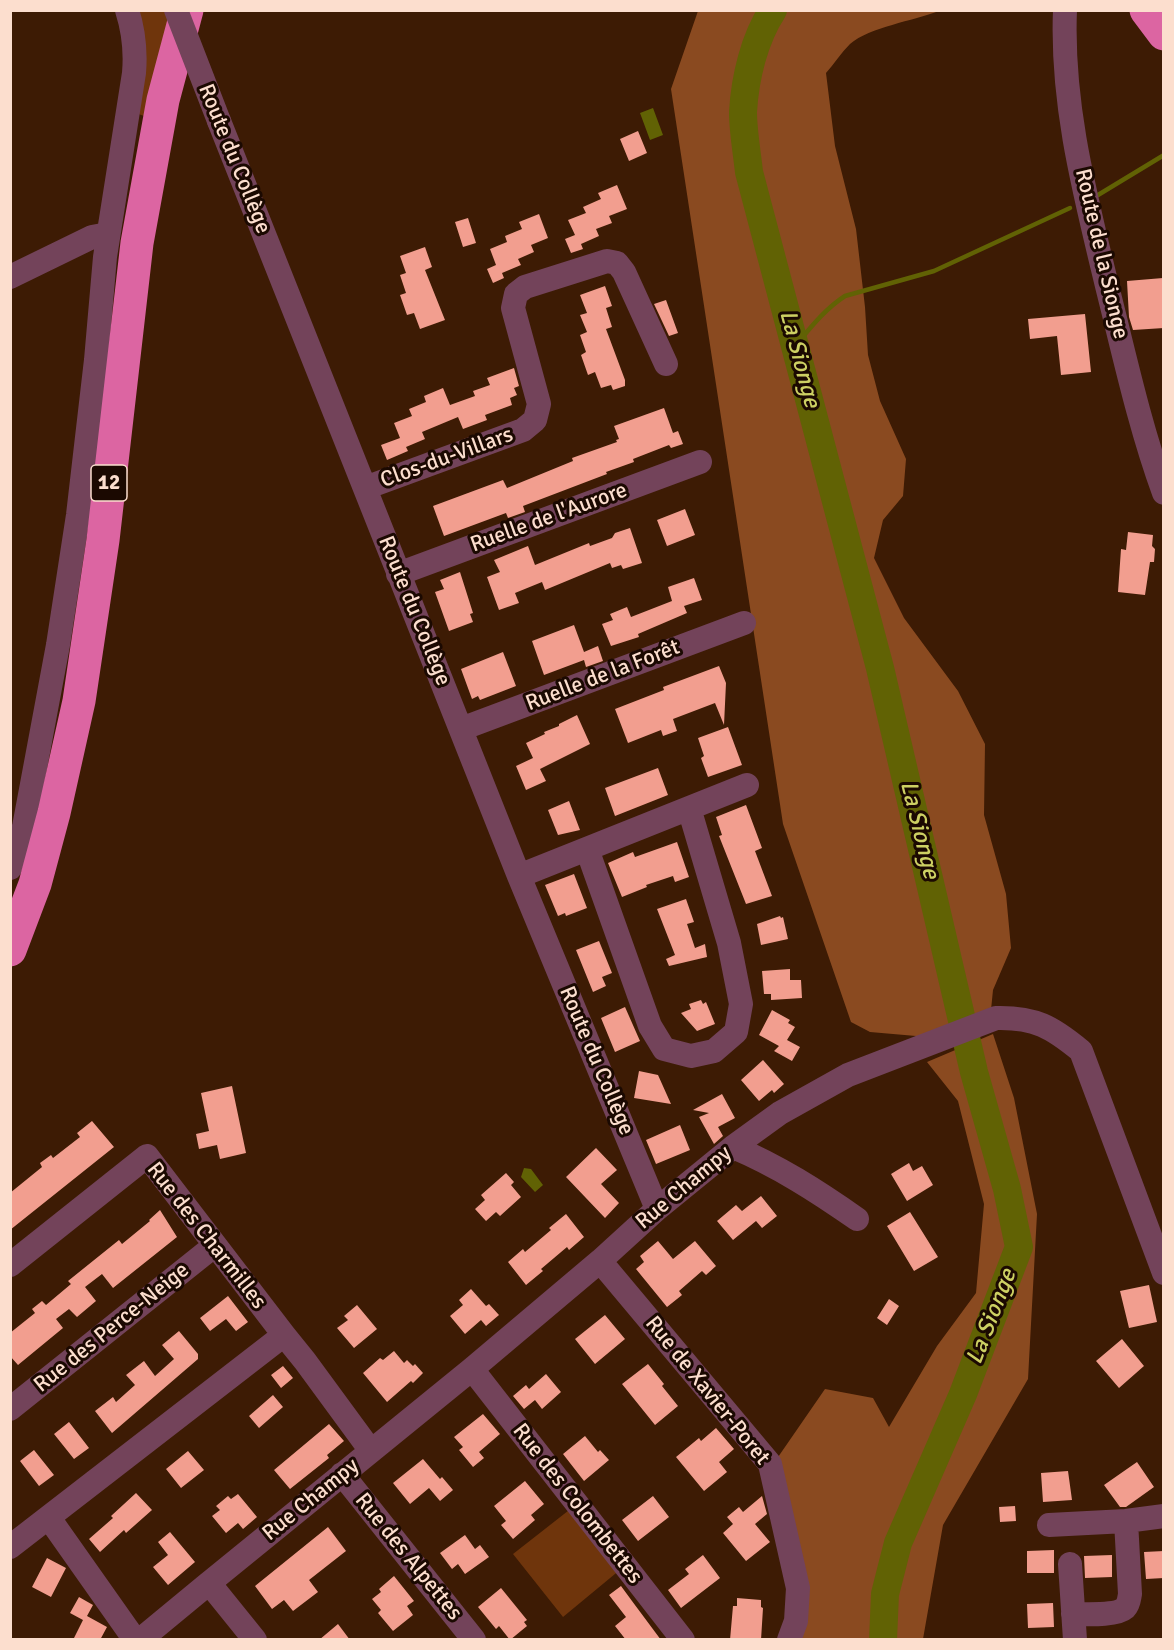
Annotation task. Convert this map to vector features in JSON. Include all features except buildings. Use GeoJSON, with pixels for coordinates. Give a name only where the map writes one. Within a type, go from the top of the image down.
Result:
{"type":"FeatureCollection","features":[{"type":"Feature","properties":{"kind":"highway","name":"12"},"geometry":{"type":"LineString","coordinates":[[10,950],[35,884],[79,701],[103,540],[139,231],[163,100],[188,10]]}},
{"type":"Feature","properties":{"kind":"highway"},"geometry":{"type":"LineString","coordinates":[[1146,10],[1164,34]]}},
{"type":"Feature","properties":{"kind":"street"},"geometry":{"type":"LineString","coordinates":[[10,868],[24,827],[58,645],[78,515],[108,234],[134,73],[136,49],[127,10]]}},
{"type":"Feature","properties":{"kind":"street","name":"Route du Collège"},"geometry":{"type":"LineString","coordinates":[[176,10],[519,876],[657,1209]]}},
{"type":"Feature","properties":{"kind":"street","name":"Route de la Sionge"},"geometry":{"type":"LineString","coordinates":[[1065,10],[1064,49],[1076,148],[1089,211],[1138,411],[1164,493]]}},
{"type":"Feature","properties":{"kind":"street"},"geometry":{"type":"LineString","coordinates":[[10,277],[92,237],[108,234]]}},
{"type":"Feature","properties":{"kind":"street","name":"Clos-du-Villars"},"geometry":{"type":"LineString","coordinates":[[365,488],[523,430],[535,420],[539,404],[513,308],[516,294],[525,286],[607,261],[617,263],[624,272],[666,364]]}},
{"type":"Feature","properties":{"kind":"street","name":"Ruelle de l'Aurore"},"geometry":{"type":"LineString","coordinates":[[398,574],[700,462]]}},
{"type":"Feature","properties":{"kind":"street","name":"Ruelle de la Forêt"},"geometry":{"type":"LineString","coordinates":[[461,729],[744,623]]}},
{"type":"Feature","properties":{"kind":"street"},"geometry":{"type":"LineString","coordinates":[[519,876],[747,785]]}},
{"type":"Feature","properties":{"kind":"street"},"geometry":{"type":"LineString","coordinates":[[587,849],[650,1026],[664,1049],[691,1056],[714,1051],[736,1032],[741,1004],[729,943],[689,808]]}},
{"type":"Feature","properties":{"kind":"street","name":"Rue Champy"},"geometry":{"type":"LineString","coordinates":[[138,1640],[472,1369],[600,1261],[657,1209],[733,1148],[780,1113],[848,1075],[939,1038],[990,1020],[1011,1017],[1032,1021],[1058,1032],[1081,1051],[1164,1273]]}},
{"type":"Feature","properties":{"kind":"street"},"geometry":{"type":"LineString","coordinates":[[733,1148],[762,1159],[798,1179],[857,1219]]}},
{"type":"Feature","properties":{"kind":"street","name":"Rue des Charmilles"},"geometry":{"type":"LineString","coordinates":[[10,1265],[147,1156],[214,1246],[305,1361],[371,1451]]}},
{"type":"Feature","properties":{"kind":"street","name":"Rue des Perce-Neige"},"geometry":{"type":"LineString","coordinates":[[10,1409],[214,1246]]}},
{"type":"Feature","properties":{"kind":"street","name":"Rue de Xavier-Poret"},"geometry":{"type":"LineString","coordinates":[[600,1261],[770,1464],[798,1588],[796,1621],[789,1640]]}},
{"type":"Feature","properties":{"kind":"street"},"geometry":{"type":"LineString","coordinates":[[10,1548],[284,1335]]}},
{"type":"Feature","properties":{"kind":"street","name":"Rue des Colombettes"},"geometry":{"type":"LineString","coordinates":[[472,1369],[683,1640]]}},
{"type":"Feature","properties":{"kind":"street","name":"Rue des Alpettes"},"geometry":{"type":"LineString","coordinates":[[342,1474],[474,1640]]}},
{"type":"Feature","properties":{"kind":"street"},"geometry":{"type":"LineString","coordinates":[[1049,1525],[1126,1521],[1164,1516]]}},
{"type":"Feature","properties":{"kind":"street"},"geometry":{"type":"LineString","coordinates":[[49,1518],[138,1640]]}},
{"type":"Feature","properties":{"kind":"street"},"geometry":{"type":"LineString","coordinates":[[1073,1614],[1110,1613],[1124,1609],[1127,1605],[1130,1594],[1126,1521]]}},
{"type":"Feature","properties":{"kind":"street"},"geometry":{"type":"LineString","coordinates":[[1070,1564],[1075,1640]]}},
{"type":"Feature","properties":{"kind":"street"},"geometry":{"type":"LineString","coordinates":[[209,1583],[255,1640]]}},
{"type":"Feature","properties":{"kind":"shaded area"},"geometry":{"type":"Polygon","coordinates":[[[132,11],[172,11],[144,116],[130,111],[132,11]]]}},
{"type":"Feature","properties":{"kind":"shaded area"},"geometry":{"type":"Polygon","coordinates":[[[698,11],[939,11],[858,38],[847,47],[826,73],[835,146],[856,229],[868,355],[880,401],[906,459],[903,496],[883,520],[874,558],[904,618],[958,691],[985,744],[984,815],[1006,894],[1011,948],[993,990],[990,1020],[939,1038],[870,1032],[851,1022],[783,824],[671,89],[698,11]]]}},
{"type":"Feature","properties":{"kind":"shaded area"},"geometry":{"type":"Polygon","coordinates":[[[653,108],[663,135],[650,140],[640,113],[653,108]]]}},
{"type":"Feature","properties":{"kind":"shaded area"},"geometry":{"type":"Polygon","coordinates":[[[993,1034],[1014,1098],[1037,1214],[1028,1379],[943,1525],[923,1639],[796,1639],[776,1460],[825,1389],[873,1398],[889,1427],[937,1346],[976,1293],[984,1204],[958,1101],[927,1062],[993,1034]]]}},
{"type":"Feature","properties":{"kind":"shaded area"},"geometry":{"type":"Polygon","coordinates":[[[524,1168],[531,1169],[543,1185],[535,1192],[521,1177],[524,1168]]]}},
{"type":"Feature","properties":{"kind":"shaded area"},"geometry":{"type":"Polygon","coordinates":[[[573,1507],[621,1569],[563,1617],[513,1554],[573,1507]]]}},
{"type":"Feature","properties":{"kind":"waterway","name":"La Sionge"},"geometry":{"type":"LineString","coordinates":[[773,10],[756,46],[746,86],[743,119],[749,172],[880,668],[974,1072],[1007,1189],[1019,1247],[963,1394],[898,1543],[885,1594],[883,1640]]}},
{"type":"Feature","properties":{"kind":"waterway"},"geometry":{"type":"LineString","coordinates":[[1098,195],[1164,155]]}},
{"type":"Feature","properties":{"kind":"waterway"},"geometry":{"type":"LineString","coordinates":[[796,345],[825,312],[845,296],[934,271],[1070,208]]}}]}
